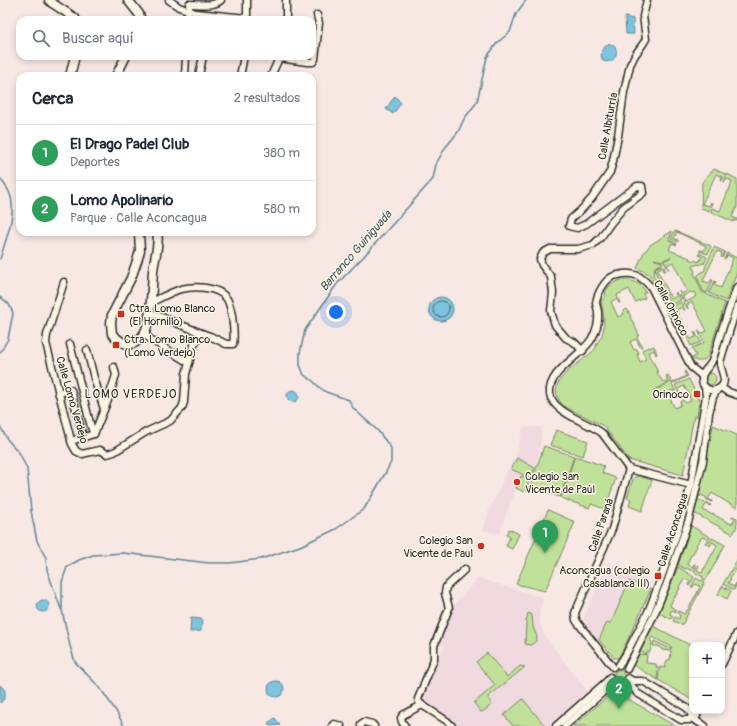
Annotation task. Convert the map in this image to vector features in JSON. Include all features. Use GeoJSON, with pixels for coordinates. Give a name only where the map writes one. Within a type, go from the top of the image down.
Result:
{"type":"FeatureCollection","features":[{"type":"Feature","properties":{"kind":"street"},"geometry":{"type":"LineString","coordinates":[[128,0],[140,16]]}},
{"type":"Feature","properties":{"kind":"street"},"geometry":{"type":"LineString","coordinates":[[169,0],[179,7],[211,4],[221,0]]}},
{"type":"Feature","properties":{"kind":"street"},"geometry":{"type":"LineString","coordinates":[[210,16],[211,4],[216,0]]}},
{"type":"Feature","properties":{"kind":"street"},"geometry":{"type":"LineString","coordinates":[[247,16],[248,0]]}},
{"type":"Feature","properties":{"kind":"street"},"geometry":{"type":"LineString","coordinates":[[286,0],[286,16]]}},
{"type":"Feature","properties":{"kind":"street","name":"Calle Albiturría"},"geometry":{"type":"LineString","coordinates":[[583,351],[574,342],[566,338],[555,325],[551,310],[553,293],[552,277],[542,265],[540,259],[543,253],[550,249],[578,248],[593,245],[623,208],[643,193],[642,186],[636,186],[586,224],[577,228],[569,226],[571,219],[592,198],[610,172],[617,142],[624,92],[630,65],[634,55],[646,39],[643,16],[647,0]]}},
{"type":"Feature","properties":{"kind":"street"},"geometry":{"type":"LineString","coordinates":[[51,1],[72,16]]}},
{"type":"Feature","properties":{"kind":"street"},"geometry":{"type":"LineString","coordinates":[[189,5],[196,13],[206,16]]}},
{"type":"Feature","properties":{"kind":"street"},"geometry":{"type":"LineString","coordinates":[[188,16],[189,5]]}},
{"type":"Feature","properties":{"kind":"street"},"geometry":{"type":"LineString","coordinates":[[316,50],[319,24],[317,15]]}},
{"type":"Feature","properties":{"kind":"street"},"geometry":{"type":"LineString","coordinates":[[71,72],[74,60]]}},
{"type":"Feature","properties":{"kind":"street"},"geometry":{"type":"LineString","coordinates":[[118,72],[124,60]]}},
{"type":"Feature","properties":{"kind":"street"},"geometry":{"type":"LineString","coordinates":[[185,72],[186,60]]}},
{"type":"Feature","properties":{"kind":"street"},"geometry":{"type":"LineString","coordinates":[[200,72],[202,60]]}},
{"type":"Feature","properties":{"kind":"street"},"geometry":{"type":"LineString","coordinates":[[241,72],[243,60]]}},
{"type":"Feature","properties":{"kind":"street"},"geometry":{"type":"LineString","coordinates":[[272,72],[277,60]]}},
{"type":"Feature","properties":{"kind":"street"},"geometry":{"type":"LineString","coordinates":[[295,60],[307,62],[313,62],[314,60]]}},
{"type":"Feature","properties":{"kind":"street"},"geometry":{"type":"LineString","coordinates":[[139,236],[140,251],[137,261],[131,278],[112,315],[111,323],[112,334],[120,341],[128,344],[134,343],[138,340],[145,331],[149,312],[158,236]]}},
{"type":"Feature","properties":{"kind":"street","name":"Calle Orinoco"},"geometry":{"type":"LineString","coordinates":[[629,469],[602,433],[561,411],[555,405],[550,394],[551,386],[556,374],[583,351],[597,328],[599,318],[596,303],[601,288],[606,281],[613,276],[628,274],[637,275],[644,279],[651,287],[691,367],[703,373]]}},
{"type":"Feature","properties":{"kind":"street","name":"Calle Lomo Verdejo"},"geometry":{"type":"LineString","coordinates":[[64,282],[46,343],[71,441],[76,451],[82,454],[100,450],[107,454],[114,452],[146,432],[170,421],[182,408],[188,363],[194,345],[198,338],[204,334]]}},
{"type":"Feature","properties":{"kind":"street"},"geometry":{"type":"LineString","coordinates":[[149,312],[226,344],[232,344],[234,338],[231,307],[226,298],[220,292],[207,288],[196,287],[181,289],[150,304]]}},
{"type":"Feature","properties":{"kind":"street"},"geometry":{"type":"LineString","coordinates":[[737,287],[711,363],[703,373],[701,380],[705,388],[711,390],[719,388],[723,384],[724,377],[720,362],[737,306]]}},
{"type":"Feature","properties":{"kind":"street"},"geometry":{"type":"LineString","coordinates":[[144,334],[188,363]]}},
{"type":"Feature","properties":{"kind":"street"},"geometry":{"type":"LineString","coordinates":[[70,344],[94,434]]}},
{"type":"Feature","properties":{"kind":"street"},"geometry":{"type":"LineString","coordinates":[[87,350],[104,409]]}},
{"type":"Feature","properties":{"kind":"street"},"geometry":{"type":"LineString","coordinates":[[94,434],[116,375],[114,367]]}},
{"type":"Feature","properties":{"kind":"street"},"geometry":{"type":"LineString","coordinates":[[703,373],[712,367],[722,371]]}},
{"type":"Feature","properties":{"kind":"street","name":"Calle Aconcagua"},"geometry":{"type":"LineString","coordinates":[[616,666],[626,654],[648,612],[677,533],[691,485],[706,396],[705,388]]}},
{"type":"Feature","properties":{"kind":"street"},"geometry":{"type":"LineString","coordinates":[[719,388],[737,395]]}},
{"type":"Feature","properties":{"kind":"street","name":"Calle Aconcagua"},"geometry":{"type":"LineString","coordinates":[[627,670],[653,617],[689,519],[703,461],[709,414],[713,397],[719,388]]}},
{"type":"Feature","properties":{"kind":"street"},"geometry":{"type":"LineString","coordinates":[[58,393],[70,390],[83,437]]}},
{"type":"Feature","properties":{"kind":"street"},"geometry":{"type":"LineString","coordinates":[[71,441],[94,434]]}},
{"type":"Feature","properties":{"kind":"street"},"geometry":{"type":"LineString","coordinates":[[629,469],[691,485]]}},
{"type":"Feature","properties":{"kind":"street","name":"Calle Paraná"},"geometry":{"type":"LineString","coordinates":[[616,666],[578,623],[575,616],[577,608],[612,529],[629,469]]}},
{"type":"Feature","properties":{"kind":"street"},"geometry":{"type":"LineString","coordinates":[[452,726],[447,721],[422,705],[419,702],[419,695],[434,659],[434,646],[449,608],[445,593],[446,587],[465,569]]}},
{"type":"Feature","properties":{"kind":"street"},"geometry":{"type":"LineString","coordinates":[[725,658],[737,633]]}},
{"type":"Feature","properties":{"kind":"street"},"geometry":{"type":"LineString","coordinates":[[556,726],[606,682],[610,677],[610,672],[616,666],[624,666],[628,672],[627,680],[637,693],[681,720],[693,719],[705,726]]}},
{"type":"Feature","properties":{"kind":"street"},"geometry":{"type":"LineString","coordinates":[[610,677],[612,682],[616,684]]}},
{"type":"Feature","properties":{"kind":"street"},"geometry":{"type":"LineString","coordinates":[[565,726],[610,686],[621,684],[627,680],[643,681],[688,708],[693,719]]}},
{"type":"Feature","properties":{"kind":"street"},"geometry":{"type":"LineString","coordinates":[[634,690],[640,681]]}},
{"type":"Feature","properties":{"kind":"street"},"geometry":{"type":"LineString","coordinates":[[405,726],[401,718],[403,715],[422,705]]}},
{"type":"Feature","properties":{"kind":"street"},"geometry":{"type":"LineString","coordinates":[[693,719],[697,714]]}},
{"type":"Feature","properties":{"kind":"street"},"geometry":{"type":"LineString","coordinates":[[361,726],[360,724],[364,722],[374,726]]}},
{"type":"Feature","properties":{"kind":"street"},"geometry":{"type":"LineString","coordinates":[[332,726],[334,724],[341,726]]}},
{"type":"Feature","properties":{"kind":"shaded area","name":"Colegio San Vicente de Paúl"},"geometry":{"type":"Polygon","coordinates":[[[523,427],[542,427],[538,462],[530,487],[527,491],[517,487],[504,519],[500,534],[483,530],[488,513],[515,457],[523,427]]]}},
{"type":"Feature","properties":{"kind":"shaded area"},"geometry":{"type":"Polygon","coordinates":[[[608,562],[648,578],[645,587],[651,589],[619,658],[614,658],[583,620],[608,562]]]}},
{"type":"Feature","properties":{"kind":"shaded area"},"geometry":{"type":"Polygon","coordinates":[[[478,578],[543,598],[540,607],[539,619],[543,632],[587,691],[548,726],[458,726],[423,702],[421,699],[440,652],[445,648],[437,643],[450,609],[478,578]]]}},
{"type":"Feature","properties":{"kind":"green space"},"geometry":{"type":"Polygon","coordinates":[[[714,169],[725,174],[722,181],[722,177],[716,174],[702,204],[709,206],[711,202],[712,203],[709,211],[701,208],[702,182],[714,169]]]}},
{"type":"Feature","properties":{"kind":"green space"},"geometry":{"type":"Polygon","coordinates":[[[727,174],[737,179],[737,207],[732,217],[737,219],[737,221],[734,220],[734,222],[711,212],[712,208],[720,211],[729,191],[732,181],[727,179],[724,182],[727,174]]]}},
{"type":"Feature","properties":{"kind":"green space"},"geometry":{"type":"Polygon","coordinates":[[[672,231],[669,240],[677,244],[672,243],[669,250],[699,262],[702,257],[699,253],[707,257],[704,264],[693,266],[694,273],[702,292],[725,303],[708,356],[705,360],[696,361],[692,358],[696,356],[692,348],[704,343],[698,330],[701,334],[707,331],[692,302],[687,305],[688,309],[683,301],[685,300],[686,302],[694,298],[696,296],[694,292],[683,296],[684,298],[682,299],[679,291],[681,294],[687,291],[673,262],[667,265],[668,269],[664,261],[671,257],[663,261],[654,259],[663,263],[654,268],[655,271],[653,274],[658,285],[656,286],[649,274],[637,268],[643,254],[650,245],[672,231]]]}},
{"type":"Feature","properties":{"kind":"green space"},"geometry":{"type":"Polygon","coordinates":[[[676,231],[711,246],[708,254],[699,251],[704,251],[706,246],[677,232],[674,238],[678,240],[678,242],[671,239],[676,231]]]}},
{"type":"Feature","properties":{"kind":"green space"},"geometry":{"type":"Polygon","coordinates":[[[714,247],[725,252],[722,258],[722,253],[717,251],[703,281],[709,283],[713,280],[707,293],[703,291],[697,277],[705,270],[714,247]]]}},
{"type":"Feature","properties":{"kind":"green space"},"geometry":{"type":"Polygon","coordinates":[[[727,253],[737,258],[737,272],[726,301],[709,293],[715,281],[716,282],[714,285],[721,288],[733,258],[727,255],[724,259],[727,253]]]}},
{"type":"Feature","properties":{"kind":"green space"},"geometry":{"type":"Polygon","coordinates":[[[663,265],[666,271],[664,271],[662,267],[657,270],[668,294],[671,299],[677,296],[675,294],[676,292],[681,300],[671,305],[656,274],[655,268],[663,265]]]}},
{"type":"Feature","properties":{"kind":"green space"},"geometry":{"type":"Polygon","coordinates":[[[621,280],[635,282],[646,292],[643,293],[645,298],[635,302],[629,289],[617,295],[620,303],[616,299],[611,302],[618,317],[624,314],[623,311],[627,309],[631,317],[630,318],[639,335],[637,337],[642,347],[641,348],[636,339],[630,342],[634,350],[637,349],[639,353],[637,354],[640,362],[646,359],[642,350],[654,346],[657,354],[656,355],[654,350],[648,353],[654,363],[657,373],[663,382],[668,380],[666,376],[668,375],[671,381],[653,391],[686,376],[685,371],[688,376],[672,384],[677,394],[675,395],[673,390],[667,393],[675,408],[681,405],[680,402],[683,400],[686,403],[691,401],[684,386],[678,389],[679,393],[675,385],[689,379],[698,398],[699,403],[697,417],[694,416],[683,475],[629,460],[604,426],[565,407],[558,398],[556,390],[559,382],[572,368],[595,349],[602,336],[604,318],[601,301],[606,296],[605,293],[610,286],[621,280]]]}},
{"type":"Feature","properties":{"kind":"green space"},"geometry":{"type":"Polygon","coordinates":[[[681,302],[685,310],[683,310],[682,307],[677,310],[680,320],[681,319],[690,339],[696,337],[695,332],[701,342],[691,346],[672,307],[681,302]]]}},
{"type":"Feature","properties":{"kind":"green space"},"geometry":{"type":"Polygon","coordinates":[[[708,373],[712,373],[716,379],[712,385],[708,385],[704,381],[704,377],[708,373]]]}},
{"type":"Feature","properties":{"kind":"green space"},"geometry":{"type":"Polygon","coordinates":[[[713,425],[737,435],[737,508],[712,493],[708,499],[712,502],[701,495],[700,497],[699,496],[713,425]]]}},
{"type":"Feature","properties":{"kind":"green space"},"geometry":{"type":"Polygon","coordinates":[[[556,430],[588,441],[583,456],[550,445],[556,430]]]}},
{"type":"Feature","properties":{"kind":"green space"},"geometry":{"type":"Polygon","coordinates":[[[544,446],[574,456],[560,497],[530,487],[544,446]]]}},
{"type":"Feature","properties":{"kind":"green space"},"geometry":{"type":"Polygon","coordinates":[[[575,456],[604,466],[602,473],[616,478],[605,509],[591,504],[589,508],[561,498],[575,456]]]}},
{"type":"Feature","properties":{"kind":"green space"},"geometry":{"type":"Polygon","coordinates":[[[517,458],[535,468],[530,478],[511,469],[517,458]]]}},
{"type":"Feature","properties":{"kind":"green space"},"geometry":{"type":"Polygon","coordinates":[[[521,476],[530,479],[524,492],[516,488],[521,476]]]}},
{"type":"Feature","properties":{"kind":"green space"},"geometry":{"type":"Polygon","coordinates":[[[639,476],[652,480],[642,511],[629,506],[631,499],[627,498],[633,479],[639,476]]]}},
{"type":"Feature","properties":{"kind":"green space"},"geometry":{"type":"Polygon","coordinates":[[[698,499],[711,505],[706,504],[703,510],[727,522],[732,524],[735,519],[731,517],[732,516],[737,518],[737,526],[733,534],[694,513],[698,499]]]}},
{"type":"Feature","properties":{"kind":"green space"},"geometry":{"type":"Polygon","coordinates":[[[548,510],[575,522],[545,591],[516,584],[548,510]]]}},
{"type":"Feature","properties":{"kind":"green space"},"geometry":{"type":"Polygon","coordinates":[[[691,526],[710,537],[707,544],[705,543],[707,539],[702,537],[696,545],[697,546],[687,564],[692,567],[695,564],[692,571],[678,565],[691,526]]]}},
{"type":"Feature","properties":{"kind":"green space"},"geometry":{"type":"Polygon","coordinates":[[[509,529],[519,534],[512,549],[506,546],[510,537],[506,535],[509,529]]]}},
{"type":"Feature","properties":{"kind":"green space"},"geometry":{"type":"Polygon","coordinates":[[[712,538],[725,545],[706,580],[694,572],[697,565],[699,566],[697,570],[702,573],[713,554],[717,545],[712,542],[710,546],[708,545],[712,538]]]}},
{"type":"Feature","properties":{"kind":"green space"},"geometry":{"type":"Polygon","coordinates":[[[737,560],[737,568],[728,583],[734,587],[737,583],[734,590],[723,584],[737,560]]]}},
{"type":"Feature","properties":{"kind":"green space"},"geometry":{"type":"Polygon","coordinates":[[[678,567],[694,577],[689,586],[690,581],[685,578],[681,583],[680,588],[675,597],[674,596],[670,606],[676,610],[675,612],[673,610],[671,611],[670,614],[673,616],[671,619],[659,613],[678,567]]]}},
{"type":"Feature","properties":{"kind":"green space"},"geometry":{"type":"Polygon","coordinates":[[[696,578],[705,582],[682,625],[673,621],[675,617],[679,619],[680,615],[677,613],[678,611],[685,614],[696,596],[700,586],[695,584],[691,587],[696,578]]]}},
{"type":"Feature","properties":{"kind":"green space"},"geometry":{"type":"Polygon","coordinates":[[[629,581],[651,589],[619,658],[614,658],[599,640],[607,622],[611,623],[629,581]]]}},
{"type":"Feature","properties":{"kind":"green space"},"geometry":{"type":"Polygon","coordinates":[[[722,586],[731,591],[727,599],[718,594],[722,586]]]}},
{"type":"Feature","properties":{"kind":"green space"},"geometry":{"type":"Polygon","coordinates":[[[528,613],[532,615],[533,627],[537,637],[536,641],[531,645],[525,644],[528,613]]]}},
{"type":"Feature","properties":{"kind":"green space"},"geometry":{"type":"Polygon","coordinates":[[[653,626],[689,644],[689,698],[658,680],[660,667],[665,668],[667,660],[670,660],[671,651],[662,650],[659,646],[653,646],[654,641],[671,649],[672,647],[652,637],[650,640],[652,642],[650,652],[647,652],[647,654],[640,652],[653,626]]]}},
{"type":"Feature","properties":{"kind":"green space"},"geometry":{"type":"Polygon","coordinates":[[[487,653],[507,677],[520,666],[525,667],[488,697],[492,705],[481,712],[474,703],[495,685],[476,662],[487,653]]]}},
{"type":"Feature","properties":{"kind":"green space"},"geometry":{"type":"Polygon","coordinates":[[[639,654],[647,655],[646,663],[656,664],[656,667],[658,667],[658,680],[633,665],[639,654]]]}},
{"type":"Feature","properties":{"kind":"green space"},"geometry":{"type":"Polygon","coordinates":[[[617,670],[621,670],[623,671],[623,679],[617,680],[614,677],[614,673],[617,670]]]}},
{"type":"Feature","properties":{"kind":"green space"},"geometry":{"type":"Polygon","coordinates":[[[614,691],[616,692],[675,726],[573,726],[614,691]]]}},
{"type":"Feature","properties":{"kind":"green space"},"geometry":{"type":"Polygon","coordinates":[[[523,699],[545,726],[513,726],[504,715],[523,699]]]}},
{"type":"Feature","properties":{"kind":"water"},"geometry":{"type":"Polygon","coordinates":[[[625,17],[633,19],[634,34],[626,34],[625,17]]]}},
{"type":"Feature","properties":{"kind":"water"},"geometry":{"type":"Polygon","coordinates":[[[609,44],[614,45],[616,48],[616,55],[613,60],[607,62],[603,61],[601,56],[602,51],[609,44]]]}},
{"type":"Feature","properties":{"kind":"water"},"geometry":{"type":"Polygon","coordinates":[[[395,96],[401,103],[393,114],[386,109],[395,96]]]}},
{"type":"Feature","properties":{"kind":"water"},"geometry":{"type":"Polygon","coordinates":[[[441,297],[446,298],[452,304],[452,314],[446,320],[441,321],[436,320],[430,314],[429,309],[430,304],[436,298],[441,297]]]}},
{"type":"Feature","properties":{"kind":"water"},"geometry":{"type":"Polygon","coordinates":[[[291,390],[295,390],[299,396],[295,402],[291,402],[287,398],[287,394],[291,390]]]}},
{"type":"Feature","properties":{"kind":"water"},"geometry":{"type":"Polygon","coordinates":[[[43,600],[47,602],[49,606],[47,610],[43,612],[39,610],[37,606],[39,602],[43,600]]]}},
{"type":"Feature","properties":{"kind":"water"},"geometry":{"type":"Polygon","coordinates":[[[191,618],[202,619],[201,631],[190,632],[191,618]]]}},
{"type":"Feature","properties":{"kind":"water"},"geometry":{"type":"Polygon","coordinates":[[[276,681],[283,686],[284,689],[279,696],[276,697],[269,692],[268,689],[273,682],[276,681]]]}},
{"type":"Feature","properties":{"kind":"water"},"geometry":{"type":"Polygon","coordinates":[[[0,685],[4,689],[5,696],[0,703],[0,685]]]}},
{"type":"Feature","properties":{"kind":"water"},"geometry":{"type":"Polygon","coordinates":[[[275,718],[280,725],[270,726],[268,723],[275,718]]]}},
{"type":"Feature","properties":{"kind":"waterway","name":"Barranco Guiniguada"},"geometry":{"type":"LineString","coordinates":[[124,726],[116,711],[100,688],[75,662],[62,610],[62,582],[67,567],[79,560],[93,555],[123,553],[209,563],[230,563],[261,559],[300,546],[336,529],[364,509],[391,462],[391,448],[378,431],[353,408],[349,400],[326,392],[304,375],[300,365],[300,353],[305,330],[337,284],[433,179],[436,164],[445,148],[458,132],[464,119],[477,102],[487,57],[497,43],[510,32],[516,14],[526,0]]}},
{"type":"Feature","properties":{"kind":"waterway"},"geometry":{"type":"LineString","coordinates":[[0,178],[7,188],[12,202],[10,226],[0,259]]}},
{"type":"Feature","properties":{"kind":"waterway"},"geometry":{"type":"LineString","coordinates":[[0,297],[9,304],[13,313],[8,339],[0,353]]}},
{"type":"Feature","properties":{"kind":"waterway"},"geometry":{"type":"LineString","coordinates":[[0,426],[7,439],[20,454],[27,469],[31,511],[37,541],[46,558],[47,570],[61,609]]}},
{"type":"Feature","properties":{"kind":"place","name":"Ctra. Lomo Blanco (El Hornillo)"},"geometry":{"type":"Point","coordinates":[121,314]}},
{"type":"Feature","properties":{"kind":"place","name":"Ctra. Lomo Blanco (Lomo Verdejo)"},"geometry":{"type":"Point","coordinates":[116,345]}},
{"type":"Feature","properties":{"kind":"place","name":"Orinoco"},"geometry":{"type":"Point","coordinates":[697,394]}},
{"type":"Feature","properties":{"kind":"place","name":"Colegio San Vicente de Paúl"},"geometry":{"type":"Point","coordinates":[517,482]}},
{"type":"Feature","properties":{"kind":"place","name":"Colegio San Vicente de Paul"},"geometry":{"type":"Point","coordinates":[481,546]}},
{"type":"Feature","properties":{"kind":"place","name":"El Drago Padel Club"},"geometry":{"type":"Point","coordinates":[545,553]}},
{"type":"Feature","properties":{"kind":"place","name":"Aconcagua (colegio Casablanca III)"},"geometry":{"type":"Point","coordinates":[658,576]}},
{"type":"Feature","properties":{"kind":"place","name":"Lomo Apolinario"},"geometry":{"type":"Point","coordinates":[619,709]}},
{"type":"Feature","properties":{"kind":"district","name":"LOMO VERDEJO"},"geometry":{"type":"Point","coordinates":[131,394]}}]}
